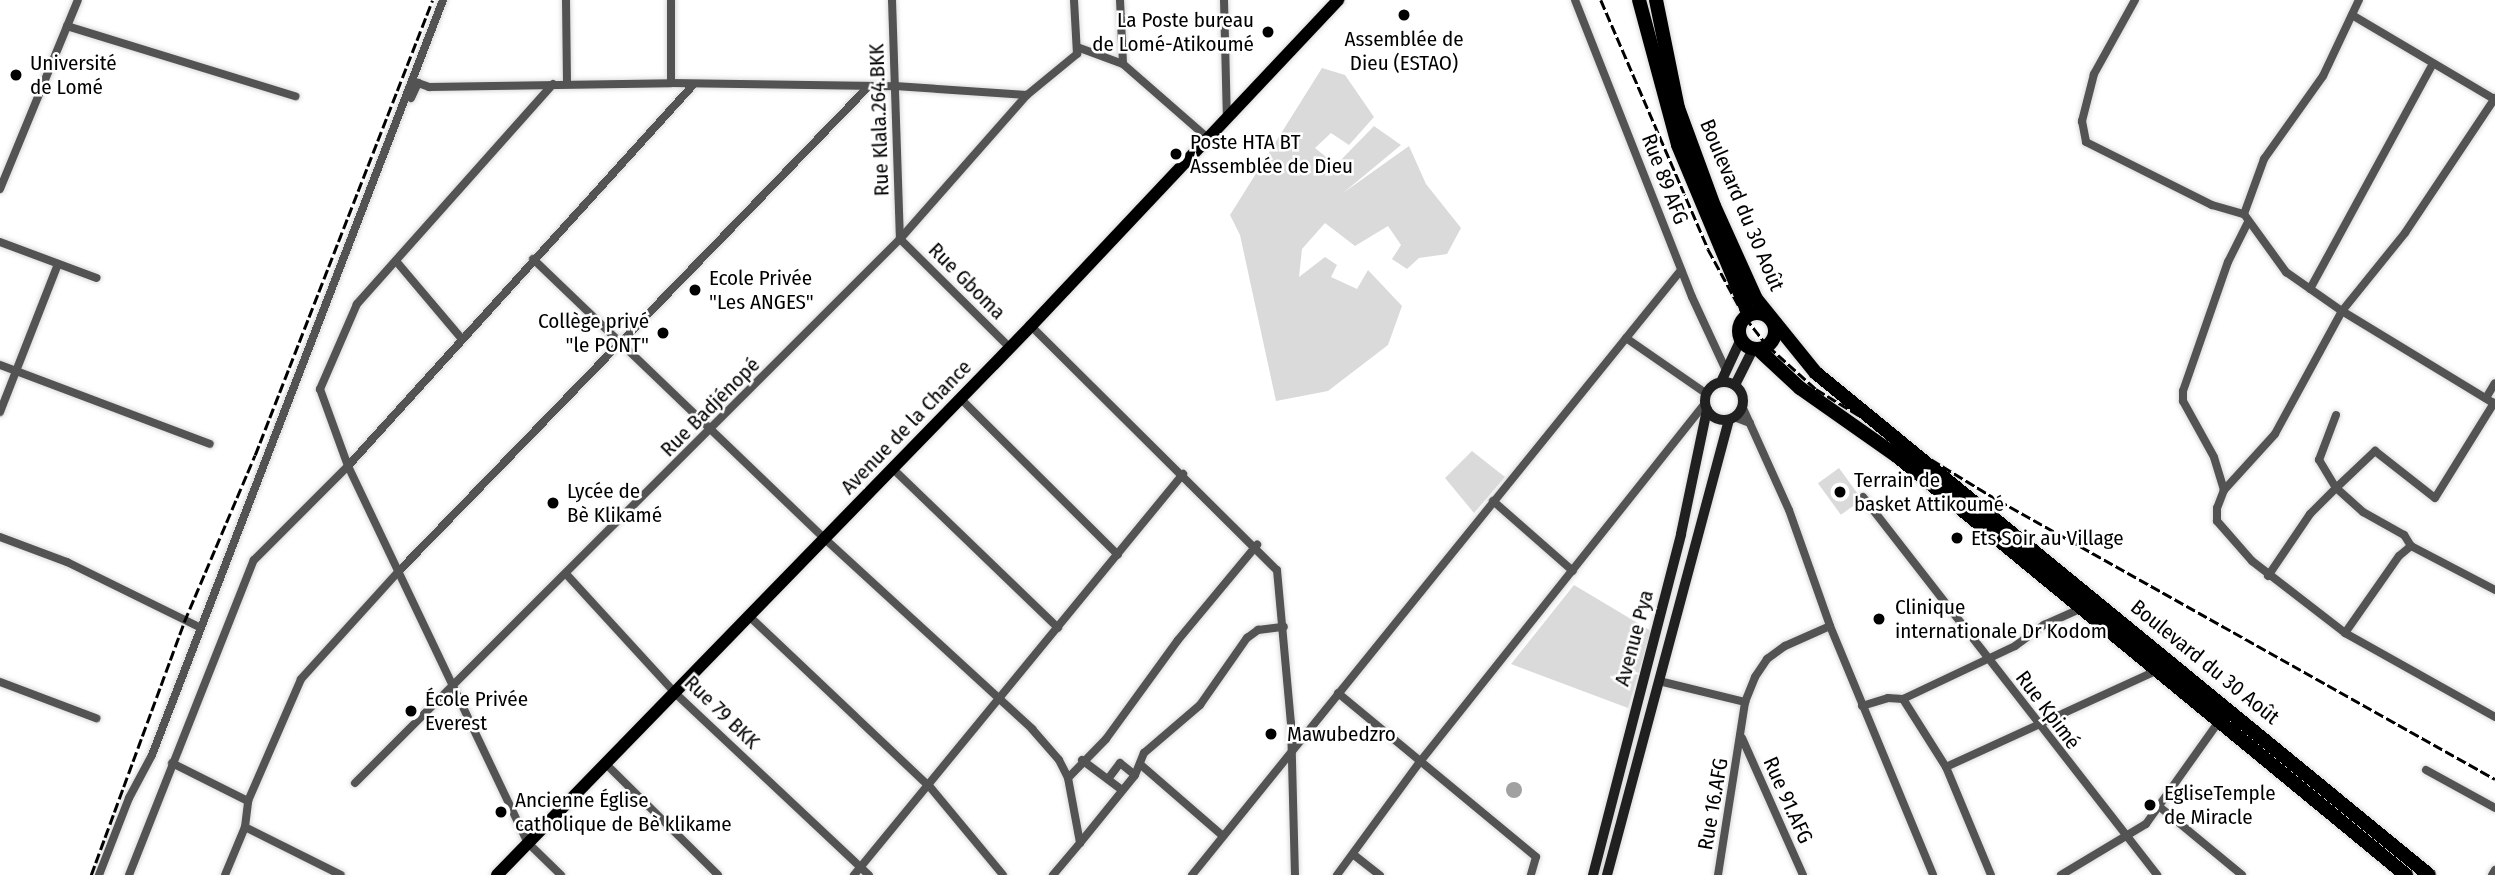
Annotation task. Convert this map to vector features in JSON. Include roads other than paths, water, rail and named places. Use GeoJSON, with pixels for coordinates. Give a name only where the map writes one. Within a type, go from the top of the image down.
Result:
{"type":"FeatureCollection","features":[{"type":"Feature","properties":{"kind":"highway","name":"Boulevard du 30 Août"},"geometry":{"type":"LineString","coordinates":[[1639,0],[1678,145],[1749,315]]}},
{"type":"Feature","properties":{"kind":"highway","name":"Boulevard du 30 Août"},"geometry":{"type":"LineString","coordinates":[[1656,0],[1683,120],[1731,244],[1756,299],[1773,322],[1842,397],[2429,875]]}},
{"type":"Feature","properties":{"kind":"highway"},"geometry":{"type":"LineString","coordinates":[[1762,314],[1773,322],[1774,337],[1756,349],[1741,339],[1740,327],[1749,315],[1762,314]]}},
{"type":"Feature","properties":{"kind":"highway","name":"Boulevard du 30 Août"},"geometry":{"type":"LineString","coordinates":[[1756,349],[1800,388],[1864,430],[2406,875]]}},
{"type":"Feature","properties":{"kind":"main road","name":"Avenue de la Chance"},"geometry":{"type":"LineString","coordinates":[[497,875],[961,399],[1227,120],[1336,1]]}},
{"type":"Feature","properties":{"kind":"main road"},"geometry":{"type":"LineString","coordinates":[[1741,339],[1725,368],[1721,382],[1706,402],[1715,418],[1732,418],[1742,406],[1735,385],[1756,349]]}},
{"type":"Feature","properties":{"kind":"main road"},"geometry":{"type":"LineString","coordinates":[[1721,382],[1735,385]]}},
{"type":"Feature","properties":{"kind":"main road","name":"Avenue Pya"},"geometry":{"type":"LineString","coordinates":[[1593,875],[1681,534],[1706,402]]}},
{"type":"Feature","properties":{"kind":"main road","name":"Avenue Pya"},"geometry":{"type":"LineString","coordinates":[[1607,875],[1732,418]]}},
{"type":"Feature","properties":{"kind":"street"},"geometry":{"type":"LineString","coordinates":[[0,190],[78,0]]}},
{"type":"Feature","properties":{"kind":"street"},"geometry":{"type":"LineString","coordinates":[[99,875],[201,628],[443,0]]}},
{"type":"Feature","properties":{"kind":"street"},"geometry":{"type":"LineString","coordinates":[[566,0],[567,84]]}},
{"type":"Feature","properties":{"kind":"street"},"geometry":{"type":"LineString","coordinates":[[671,0],[671,83]]}},
{"type":"Feature","properties":{"kind":"street","name":"Rue Klala.264.BKK"},"geometry":{"type":"LineString","coordinates":[[892,0],[900,239]]}},
{"type":"Feature","properties":{"kind":"street"},"geometry":{"type":"LineString","coordinates":[[1074,0],[1077,47],[1123,64],[1209,139]]}},
{"type":"Feature","properties":{"kind":"street"},"geometry":{"type":"LineString","coordinates":[[1120,0],[1123,64]]}},
{"type":"Feature","properties":{"kind":"street"},"geometry":{"type":"LineString","coordinates":[[1224,0],[1227,120]]}},
{"type":"Feature","properties":{"kind":"street","name":"Rue 89 AFG"},"geometry":{"type":"LineString","coordinates":[[1575,0],[1681,270],[1725,368]]}},
{"type":"Feature","properties":{"kind":"street"},"geometry":{"type":"LineString","coordinates":[[2135,0],[2094,74],[2082,135],[2086,142],[2212,205],[2246,218],[2287,272],[2342,311],[2491,401]]}},
{"type":"Feature","properties":{"kind":"street"},"geometry":{"type":"LineString","coordinates":[[2224,490],[2214,457],[2183,401],[2183,391],[2228,261],[2246,218],[2264,159],[2323,76],[2359,0]]}},
{"type":"Feature","properties":{"kind":"street"},"geometry":{"type":"LineString","coordinates":[[2352,15],[2432,65],[2495,98],[2405,233],[2342,311],[2275,434],[2224,490],[2217,508],[2217,521],[2268,576],[2345,633],[2495,717]]}},
{"type":"Feature","properties":{"kind":"street"},"geometry":{"type":"LineString","coordinates":[[67,26],[295,96]]}},
{"type":"Feature","properties":{"kind":"street","name":"Rue Badjénopé"},"geometry":{"type":"LineString","coordinates":[[355,783],[567,575],[900,239],[1027,95],[1077,54],[1077,47]]}},
{"type":"Feature","properties":{"kind":"street"},"geometry":{"type":"LineString","coordinates":[[2310,289],[2432,65]]}},
{"type":"Feature","properties":{"kind":"street"},"geometry":{"type":"LineString","coordinates":[[395,130],[418,83],[429,88],[671,83],[895,86],[1027,95]]}},
{"type":"Feature","properties":{"kind":"street"},"geometry":{"type":"LineString","coordinates":[[553,84],[357,304],[320,389],[348,466],[528,843],[561,875]]}},
{"type":"Feature","properties":{"kind":"street"},"geometry":{"type":"LineString","coordinates":[[129,875],[251,565],[348,466],[461,338],[694,85]]}},
{"type":"Feature","properties":{"kind":"street"},"geometry":{"type":"LineString","coordinates":[[225,875],[245,827],[248,801],[298,685],[399,570],[868,87]]}},
{"type":"Feature","properties":{"kind":"street","name":"Rue Gboma"},"geometry":{"type":"LineString","coordinates":[[900,239],[1009,347]]}},
{"type":"Feature","properties":{"kind":"street"},"geometry":{"type":"LineString","coordinates":[[0,242],[97,278]]}},
{"type":"Feature","properties":{"kind":"street"},"geometry":{"type":"LineString","coordinates":[[533,259],[825,539],[1000,700],[1059,760],[1068,778],[1080,843]]}},
{"type":"Feature","properties":{"kind":"street"},"geometry":{"type":"LineString","coordinates":[[396,261],[461,338]]}},
{"type":"Feature","properties":{"kind":"street"},"geometry":{"type":"LineString","coordinates":[[0,412],[58,264]]}},
{"type":"Feature","properties":{"kind":"street"},"geometry":{"type":"LineString","coordinates":[[1192,875],[1681,270]]}},
{"type":"Feature","properties":{"kind":"street"},"geometry":{"type":"LineString","coordinates":[[1031,326],[1257,545],[1277,570],[1284,627],[1295,875]]}},
{"type":"Feature","properties":{"kind":"street"},"geometry":{"type":"LineString","coordinates":[[1337,875],[1419,763],[1706,402],[1626,338]]}},
{"type":"Feature","properties":{"kind":"street"},"geometry":{"type":"LineString","coordinates":[[0,365],[210,444]]}},
{"type":"Feature","properties":{"kind":"street"},"geometry":{"type":"LineString","coordinates":[[2268,576],[2310,514],[2375,451],[2435,498],[2491,401],[2495,383]]}},
{"type":"Feature","properties":{"kind":"street"},"geometry":{"type":"LineString","coordinates":[[961,399],[1118,555]]}},
{"type":"Feature","properties":{"kind":"street"},"geometry":{"type":"LineString","coordinates":[[1742,406],[1788,510],[1830,626],[1933,875]]}},
{"type":"Feature","properties":{"kind":"street"},"geometry":{"type":"LineString","coordinates":[[2336,415],[2319,460],[2336,488],[2362,512],[2404,536],[2412,546],[2495,590]]}},
{"type":"Feature","properties":{"kind":"street"},"geometry":{"type":"LineString","coordinates":[[1732,418],[1751,423]]}},
{"type":"Feature","properties":{"kind":"street"},"geometry":{"type":"LineString","coordinates":[[893,469],[1058,628]]}},
{"type":"Feature","properties":{"kind":"street"},"geometry":{"type":"LineString","coordinates":[[854,875],[930,788],[1183,474]]}},
{"type":"Feature","properties":{"kind":"street","name":"Rue Kpimé"},"geometry":{"type":"LineString","coordinates":[[1863,497],[2036,725],[2157,875]]}},
{"type":"Feature","properties":{"kind":"street"},"geometry":{"type":"LineString","coordinates":[[1493,501],[1573,571]]}},
{"type":"Feature","properties":{"kind":"street"},"geometry":{"type":"LineString","coordinates":[[0,537],[67,562],[201,628]]}},
{"type":"Feature","properties":{"kind":"street"},"geometry":{"type":"LineString","coordinates":[[1068,778],[1082,760],[1106,739],[1178,640],[1257,545]]}},
{"type":"Feature","properties":{"kind":"street"},"geometry":{"type":"LineString","coordinates":[[2345,633],[2399,556],[2412,546]]}},
{"type":"Feature","properties":{"kind":"street","name":"Rue 79 BKK"},"geometry":{"type":"LineString","coordinates":[[567,575],[675,693],[869,875]]}},
{"type":"Feature","properties":{"kind":"street"},"geometry":{"type":"LineString","coordinates":[[1862,706],[1888,698],[1903,699],[2082,608]]}},
{"type":"Feature","properties":{"kind":"street"},"geometry":{"type":"LineString","coordinates":[[750,617],[930,788],[1003,875]]}},
{"type":"Feature","properties":{"kind":"street"},"geometry":{"type":"LineString","coordinates":[[1659,681],[1745,702],[1767,659],[1785,646],[1830,626]]}},
{"type":"Feature","properties":{"kind":"street"},"geometry":{"type":"LineString","coordinates":[[1053,875],[1135,775],[1144,753],[1161,734],[1200,705],[1247,638],[1258,630],[1284,627]]}},
{"type":"Feature","properties":{"kind":"street"},"geometry":{"type":"LineString","coordinates":[[1946,766],[2158,670]]}},
{"type":"Feature","properties":{"kind":"street"},"geometry":{"type":"LineString","coordinates":[[0,682],[96,718]]}},
{"type":"Feature","properties":{"kind":"street"},"geometry":{"type":"LineString","coordinates":[[1338,693],[1419,763],[1536,857],[1531,875]]}},
{"type":"Feature","properties":{"kind":"street"},"geometry":{"type":"LineString","coordinates":[[1903,699],[1946,766],[1991,875]]}},
{"type":"Feature","properties":{"kind":"street","name":"Rue 16.AFG"},"geometry":{"type":"LineString","coordinates":[[1718,875],[1742,738],[1745,702]]}},
{"type":"Feature","properties":{"kind":"street"},"geometry":{"type":"LineString","coordinates":[[2061,875],[2124,837],[2161,808],[2220,720]]}},
{"type":"Feature","properties":{"kind":"street","name":"Rue 91.AFG"},"geometry":{"type":"LineString","coordinates":[[1742,738],[1802,875]]}},
{"type":"Feature","properties":{"kind":"street"},"geometry":{"type":"LineString","coordinates":[[1082,760],[1122,790]]}},
{"type":"Feature","properties":{"kind":"street"},"geometry":{"type":"LineString","coordinates":[[172,763],[248,801]]}},
{"type":"Feature","properties":{"kind":"street"},"geometry":{"type":"LineString","coordinates":[[1108,779],[1119,763],[1135,775]]}},
{"type":"Feature","properties":{"kind":"street"},"geometry":{"type":"LineString","coordinates":[[607,765],[719,875]]}},
{"type":"Feature","properties":{"kind":"street"},"geometry":{"type":"LineString","coordinates":[[1141,765],[1223,836]]}},
{"type":"Feature","properties":{"kind":"street"},"geometry":{"type":"LineString","coordinates":[[2426,770],[2495,808]]}},
{"type":"Feature","properties":{"kind":"street"},"geometry":{"type":"LineString","coordinates":[[2161,808],[2242,875]]}},
{"type":"Feature","properties":{"kind":"street"},"geometry":{"type":"LineString","coordinates":[[245,827],[341,875]]}},
{"type":"Feature","properties":{"kind":"street"},"geometry":{"type":"LineString","coordinates":[[1354,855],[1380,875]]}},
{"type":"Feature","properties":{"kind":"street"},"geometry":{"type":"LineString","coordinates":[[2492,875],[2495,870]]}},
{"type":"Feature","properties":{"kind":"railway"},"geometry":{"type":"LineString","coordinates":[[91,875],[184,622],[255,455],[432,0]]}},
{"type":"Feature","properties":{"kind":"railway"},"geometry":{"type":"LineString","coordinates":[[1601,0],[1708,249],[1745,317],[1768,346],[1816,389],[1998,500],[2495,779]]}},
{"type":"Feature","properties":{"kind":"place","name":"Assemblée de Dieu (ESTAO)"},"geometry":{"type":"Point","coordinates":[1404,15]}},
{"type":"Feature","properties":{"kind":"place","name":"La Poste bureau de Lomé-Atikoumé"},"geometry":{"type":"Point","coordinates":[1268,32]}},
{"type":"Feature","properties":{"kind":"place","name":"Université de Lomé"},"geometry":{"type":"Point","coordinates":[16,75]}},
{"type":"Feature","properties":{"kind":"place","name":"Poste HTA BT Assemblée de Dieu"},"geometry":{"type":"Point","coordinates":[1176,154]}},
{"type":"Feature","properties":{"kind":"place","name":"Ecole Privée \"Les ANGES\""},"geometry":{"type":"Point","coordinates":[695,290]}},
{"type":"Feature","properties":{"kind":"place","name":"Collège privé \"le PONT\""},"geometry":{"type":"Point","coordinates":[663,333]}},
{"type":"Feature","properties":{"kind":"place","name":"Terrain de basket Attikoumé"},"geometry":{"type":"Point","coordinates":[1840,492]}},
{"type":"Feature","properties":{"kind":"place","name":"Lycée de Bè Klikamé"},"geometry":{"type":"Point","coordinates":[553,503]}},
{"type":"Feature","properties":{"kind":"place","name":"Ets Soir au Village"},"geometry":{"type":"Point","coordinates":[1957,538]}},
{"type":"Feature","properties":{"kind":"place","name":"Clinique internationale Dr Kodom"},"geometry":{"type":"Point","coordinates":[1879,619]}},
{"type":"Feature","properties":{"kind":"place","name":"École Privée Everest"},"geometry":{"type":"Point","coordinates":[411,711]}},
{"type":"Feature","properties":{"kind":"place","name":"Mawubedzro"},"geometry":{"type":"Point","coordinates":[1271,734]}},
{"type":"Feature","properties":{"kind":"place","name":"EgliseTemple de Miracle"},"geometry":{"type":"Point","coordinates":[2150,805]}},
{"type":"Feature","properties":{"kind":"place","name":"Ancienne Église catholique de Bè klikame"},"geometry":{"type":"Point","coordinates":[501,812]}}]}
